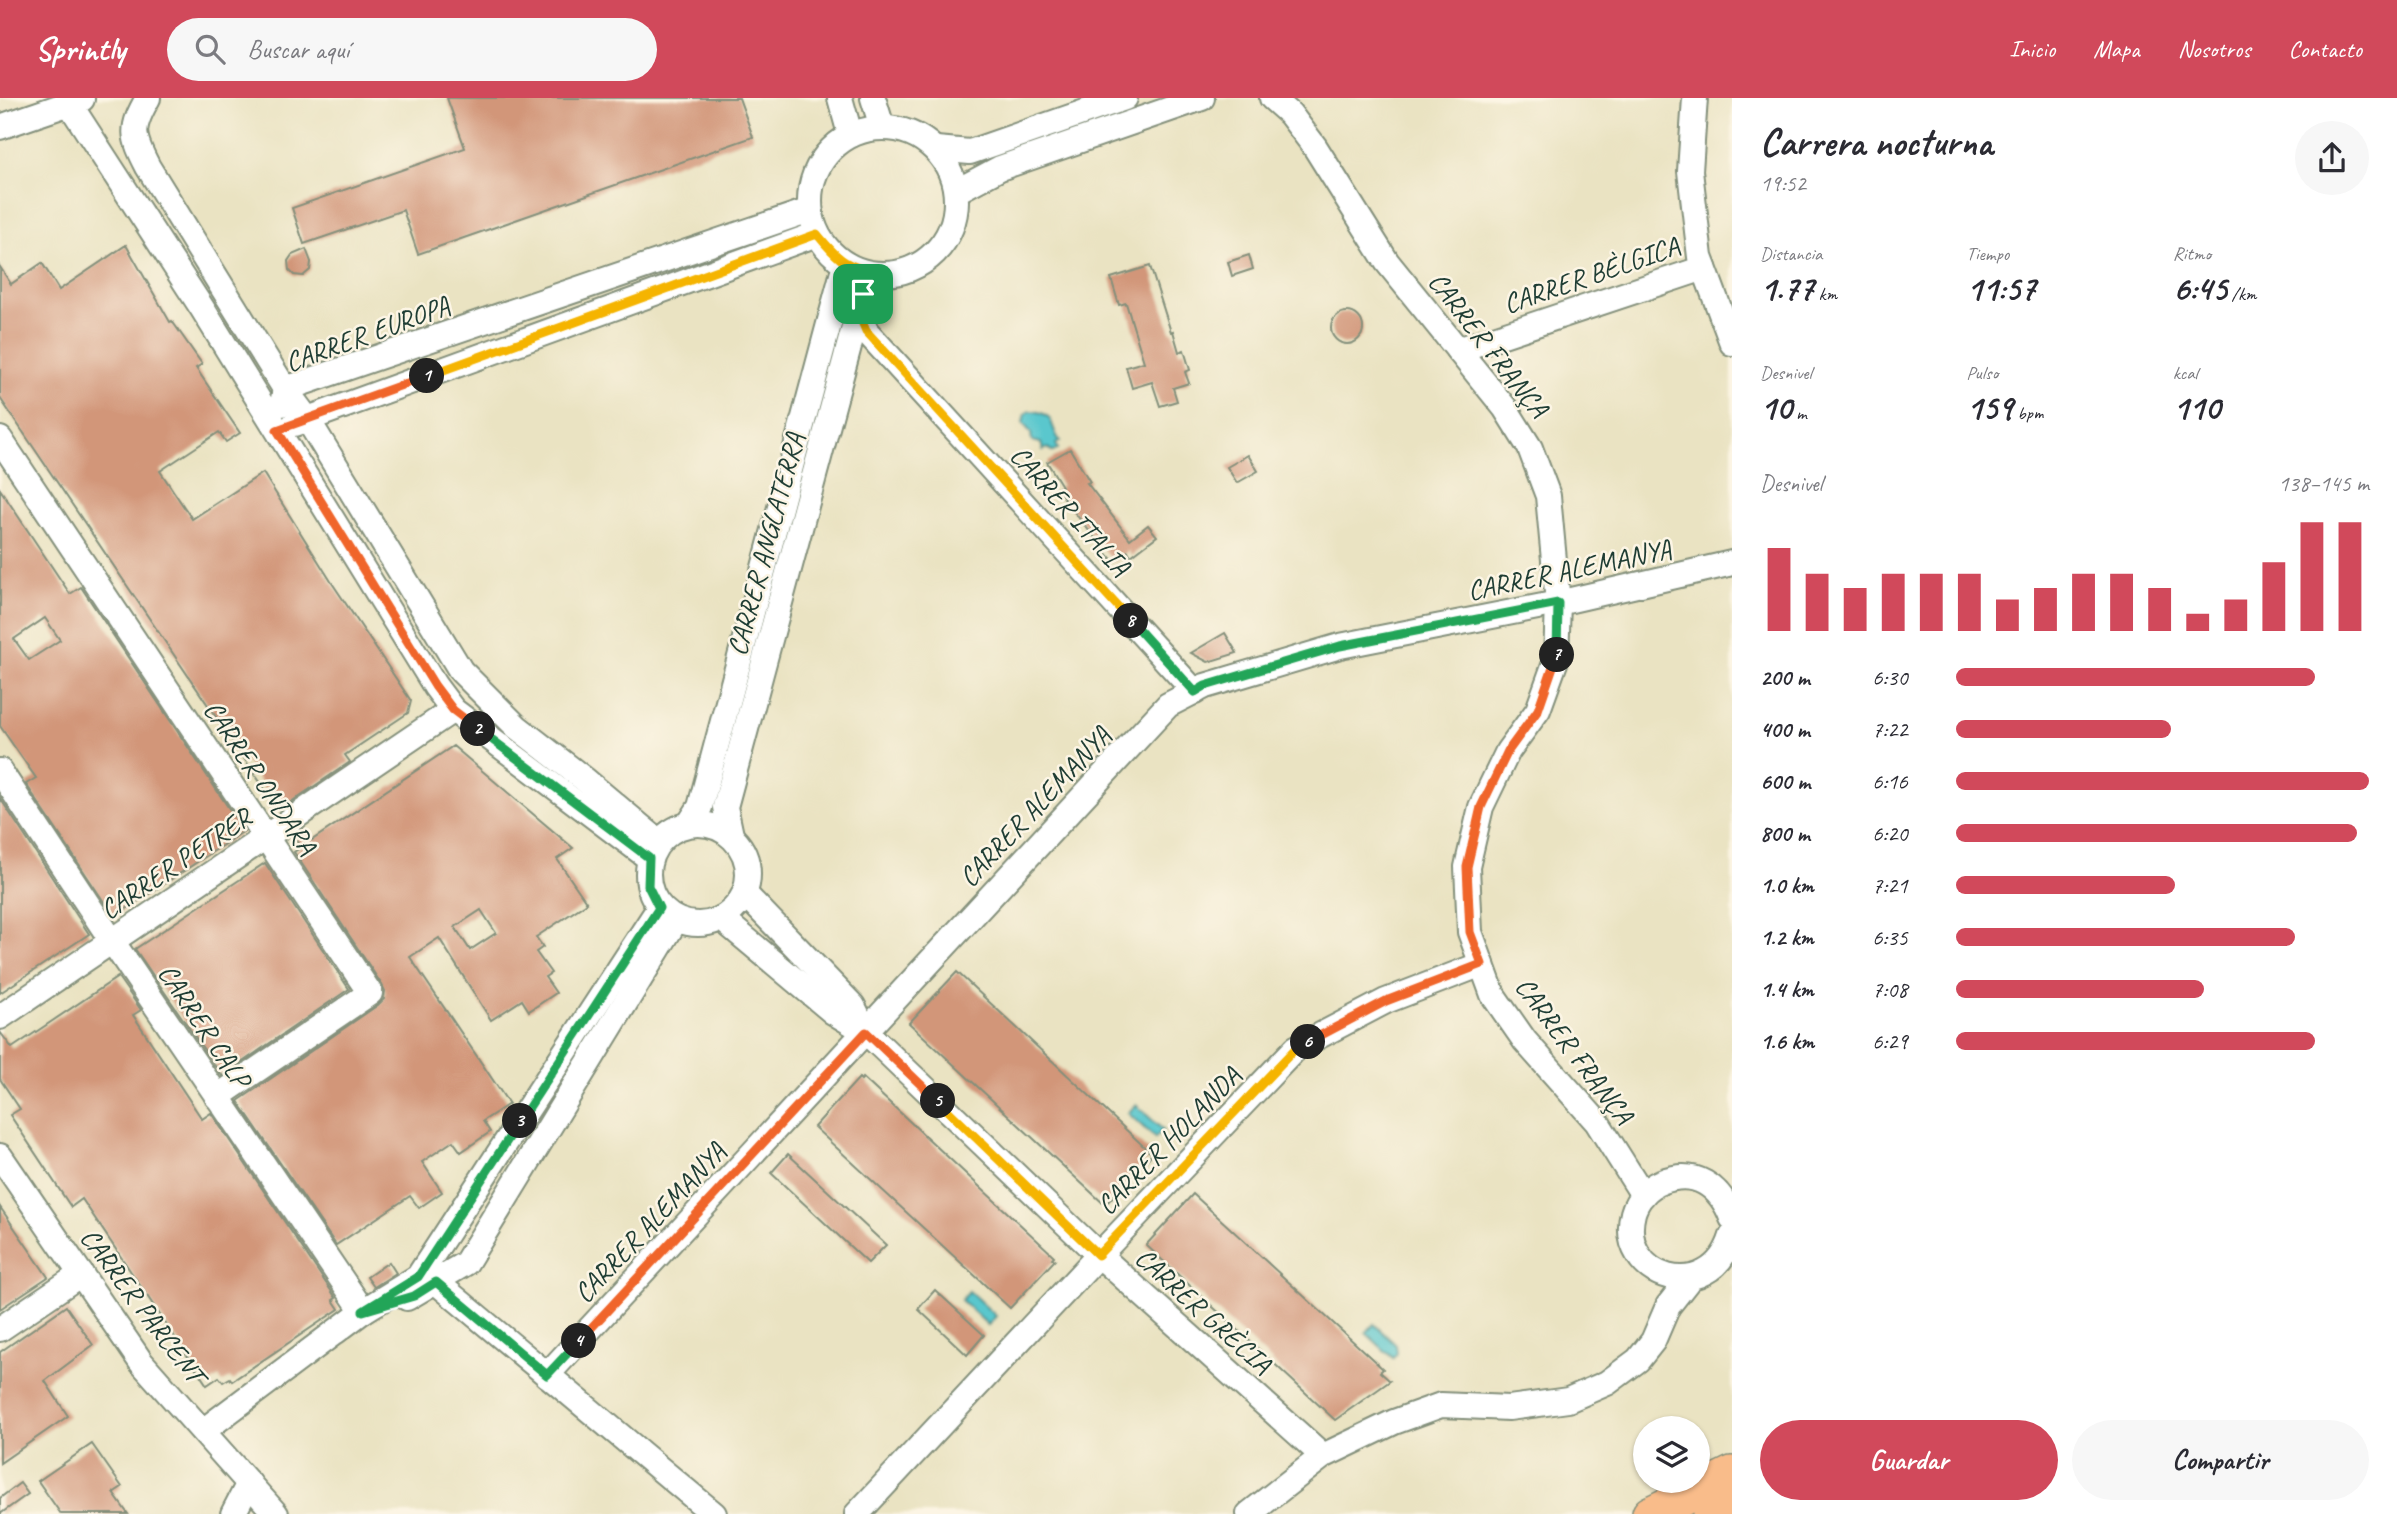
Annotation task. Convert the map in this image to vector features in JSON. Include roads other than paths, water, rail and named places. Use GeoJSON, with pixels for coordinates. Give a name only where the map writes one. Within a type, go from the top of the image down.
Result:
{"type":"FeatureCollection","features":[{"type":"Feature","properties":{"kind":"highway"},"geometry":{"type":"LineString","coordinates":[[1650,1514],[1732,1474]]}},
{"type":"Feature","properties":{"kind":"highway"},"geometry":{"type":"LineString","coordinates":[[1710,1514],[1732,1503]]}},
{"type":"Feature","properties":{"kind":"street"},"geometry":{"type":"LineString","coordinates":[[148,98],[137,117],[134,140],[148,167],[285,389],[308,419],[461,671],[517,727],[584,779],[654,850]]}},
{"type":"Feature","properties":{"kind":"street"},"geometry":{"type":"LineString","coordinates":[[840,98],[850,134]]}},
{"type":"Feature","properties":{"kind":"street"},"geometry":{"type":"LineString","coordinates":[[873,98],[882,127]]}},
{"type":"Feature","properties":{"kind":"street"},"geometry":{"type":"LineString","coordinates":[[936,149],[970,152],[1125,98]]}},
{"type":"Feature","properties":{"kind":"street"},"geometry":{"type":"LineString","coordinates":[[957,191],[1000,168],[1202,98]]}},
{"type":"Feature","properties":{"kind":"street"},"geometry":{"type":"LineString","coordinates":[[1695,98],[1690,171],[1700,257],[1732,343]]}},
{"type":"Feature","properties":{"kind":"street"},"geometry":{"type":"LineString","coordinates":[[0,127],[76,101],[435,686],[453,710],[654,850]]}},
{"type":"Feature","properties":{"kind":"street","name":"CARRER FRANÇA"},"geometry":{"type":"LineString","coordinates":[[1284,103],[1387,262],[1505,408],[1530,448],[1548,496],[1558,603],[1556,660],[1538,710],[1508,751],[1481,807],[1467,867],[1470,932],[1493,995],[1525,1041],[1597,1122],[1643,1195]]}},
{"type":"Feature","properties":{"kind":"street"},"geometry":{"type":"LineString","coordinates":[[882,127],[915,134],[936,149],[950,168],[957,191],[955,220],[948,237],[933,255],[911,269],[882,274],[857,270],[836,258],[817,234],[810,210],[811,183],[827,152],[850,134],[882,127]]}},
{"type":"Feature","properties":{"kind":"street","name":"CARRER EUROPA"},"geometry":{"type":"LineString","coordinates":[[277,430],[285,389],[810,210]]}},
{"type":"Feature","properties":{"kind":"street"},"geometry":{"type":"LineString","coordinates":[[277,430],[817,234]]}},
{"type":"Feature","properties":{"kind":"street","name":"CARRER ANGLATERRA"},"geometry":{"type":"LineString","coordinates":[[689,824],[700,807],[845,264]]}},
{"type":"Feature","properties":{"kind":"street","name":"CARRER BÈLGICA"},"geometry":{"type":"LineString","coordinates":[[1458,350],[1704,268]]}},
{"type":"Feature","properties":{"kind":"street","name":"CARRER ANGLATERRA"},"geometry":{"type":"LineString","coordinates":[[731,835],[725,807],[858,312],[863,294],[882,274]]}},
{"type":"Feature","properties":{"kind":"street","name":"CARRER ITALIA"},"geometry":{"type":"LineString","coordinates":[[858,312],[866,331],[1195,692]]}},
{"type":"Feature","properties":{"kind":"street","name":"CARRER ITALIA"},"geometry":{"type":"LineString","coordinates":[[840,380],[857,359],[872,356],[902,369]]}},
{"type":"Feature","properties":{"kind":"street","name":"CARRER ONDARA"},"geometry":{"type":"LineString","coordinates":[[0,439],[370,993],[217,1097]]}},
{"type":"Feature","properties":{"kind":"street","name":"CARRER ALEMANYA"},"geometry":{"type":"LineString","coordinates":[[547,1375],[1168,705],[1205,686],[1340,646],[1558,603],[1732,563]]}},
{"type":"Feature","properties":{"kind":"street","name":"CARRER PETRER"},"geometry":{"type":"LineString","coordinates":[[0,1017],[453,710]]}},
{"type":"Feature","properties":{"kind":"street","name":"CARRER CALP"},"geometry":{"type":"LineString","coordinates":[[0,771],[363,1311]]}},
{"type":"Feature","properties":{"kind":"street"},"geometry":{"type":"LineString","coordinates":[[689,824],[718,827],[731,835],[746,858],[749,881],[738,906],[722,919],[706,925],[690,925],[668,914],[648,886],[654,850],[672,830],[689,824]]}},
{"type":"Feature","properties":{"kind":"street","name":"CARRER GRÈCIA"},"geometry":{"type":"LineString","coordinates":[[745,894],[853,1006],[866,1032]]}},
{"type":"Feature","properties":{"kind":"street"},"geometry":{"type":"LineString","coordinates":[[363,1311],[414,1296],[466,1263],[668,914]]}},
{"type":"Feature","properties":{"kind":"street"},"geometry":{"type":"LineString","coordinates":[[203,1431],[363,1311],[418,1277],[668,914]]}},
{"type":"Feature","properties":{"kind":"street","name":"CARRER GRÈCIA"},"geometry":{"type":"LineString","coordinates":[[722,919],[833,1012],[866,1032],[1098,1255],[1323,1455]]}},
{"type":"Feature","properties":{"kind":"street","name":"CARRER HOLANDA"},"geometry":{"type":"LineString","coordinates":[[857,1514],[1098,1255],[1296,1048],[1386,1001],[1482,964]]}},
{"type":"Feature","properties":{"kind":"street","name":"CARRER PARCENT"},"geometry":{"type":"LineString","coordinates":[[0,1156],[141,1363],[276,1514]]}},
{"type":"Feature","properties":{"kind":"street"},"geometry":{"type":"LineString","coordinates":[[1732,1218],[1726,1203],[1716,1190],[1702,1181],[1686,1177],[1670,1178],[1655,1184],[1634,1208],[1631,1223],[1632,1239],[1637,1253],[1647,1265],[1660,1274],[1675,1278],[1690,1278],[1705,1273],[1718,1263],[1728,1250],[1732,1236]]}},
{"type":"Feature","properties":{"kind":"street"},"geometry":{"type":"LineString","coordinates":[[0,1329],[81,1274]]}},
{"type":"Feature","properties":{"kind":"street"},"geometry":{"type":"LineString","coordinates":[[1660,1274],[1668,1306]]}},
{"type":"Feature","properties":{"kind":"street"},"geometry":{"type":"LineString","coordinates":[[1250,1514],[1323,1455],[1394,1422],[1441,1405],[1508,1408],[1567,1400],[1607,1383],[1639,1360],[1653,1341],[1668,1306],[1690,1278]]}},
{"type":"Feature","properties":{"kind":"street"},"geometry":{"type":"LineString","coordinates":[[436,1282],[714,1514]]}},
{"type":"Feature","properties":{"kind":"street"},"geometry":{"type":"LineString","coordinates":[[233,1514],[249,1483]]}},
{"type":"Feature","properties":{"kind":"water"},"geometry":{"type":"Polygon","coordinates":[[[1030,411],[1044,414],[1051,421],[1060,441],[1056,444],[1058,449],[1053,452],[1048,448],[1043,450],[1041,443],[1032,441],[1031,433],[1023,423],[1025,414],[1030,411]]]}},
{"type":"Feature","properties":{"kind":"water"},"geometry":{"type":"Polygon","coordinates":[[[1136,1105],[1163,1130],[1155,1138],[1128,1113],[1136,1105]]]}},
{"type":"Feature","properties":{"kind":"water"},"geometry":{"type":"Polygon","coordinates":[[[969,1291],[996,1316],[988,1325],[961,1300],[969,1291]]]}},
{"type":"Feature","properties":{"kind":"water"},"geometry":{"type":"Polygon","coordinates":[[[1374,1324],[1396,1345],[1397,1353],[1393,1358],[1366,1333],[1374,1324]]]}}]}
